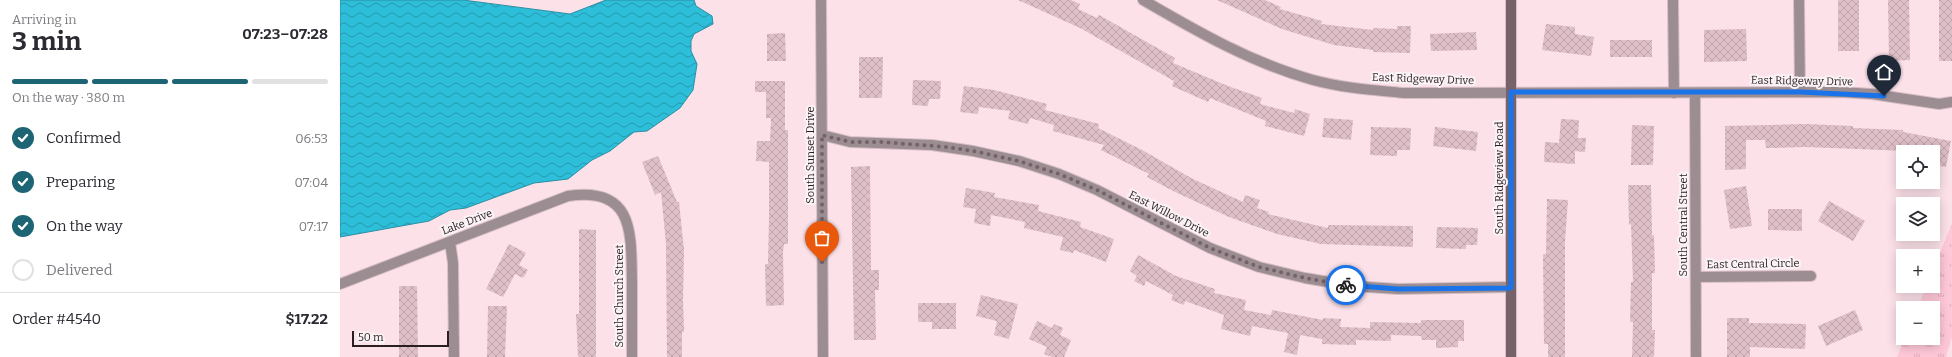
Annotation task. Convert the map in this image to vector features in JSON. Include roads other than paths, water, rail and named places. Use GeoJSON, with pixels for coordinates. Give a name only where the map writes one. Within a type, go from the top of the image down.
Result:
{"type":"FeatureCollection","features":[{"type":"Feature","properties":{"kind":"main road","name":"South Ridgeview Road"},"geometry":{"type":"LineString","coordinates":[[1511,0],[1511,357]]}},
{"type":"Feature","properties":{"kind":"street","name":"South Sunset Drive"},"geometry":{"type":"LineString","coordinates":[[821,0],[823,357]]}},
{"type":"Feature","properties":{"kind":"street","name":"East Ridgeway Drive"},"geometry":{"type":"LineString","coordinates":[[1143,0],[1234,51],[1277,69],[1314,80],[1357,88],[1404,93],[1800,92],[1872,94],[1939,104],[1952,102]]}},
{"type":"Feature","properties":{"kind":"street"},"geometry":{"type":"LineString","coordinates":[[1673,0],[1674,93]]}},
{"type":"Feature","properties":{"kind":"street"},"geometry":{"type":"LineString","coordinates":[[1799,0],[1800,92]]}},
{"type":"Feature","properties":{"kind":"street","name":"South Central Street"},"geometry":{"type":"LineString","coordinates":[[1695,93],[1696,357]]}},
{"type":"Feature","properties":{"kind":"street","name":"East Willow Drive"},"geometry":{"type":"LineString","coordinates":[[822,135],[850,142],[882,142],[946,147],[1019,161],[1059,174],[1097,190],[1210,248],[1259,267],[1305,278],[1352,286],[1398,289],[1511,288]]}},
{"type":"Feature","properties":{"kind":"street","name":"Lake Drive"},"geometry":{"type":"LineString","coordinates":[[340,284],[568,196],[586,193],[604,197]]}},
{"type":"Feature","properties":{"kind":"street","name":"South Church Street"},"geometry":{"type":"LineString","coordinates":[[604,197],[617,206],[626,218],[631,241],[632,357]]}},
{"type":"Feature","properties":{"kind":"street"},"geometry":{"type":"LineString","coordinates":[[450,242],[454,264],[454,357]]}},
{"type":"Feature","properties":{"kind":"street","name":"East Central Circle"},"geometry":{"type":"LineString","coordinates":[[1696,277],[1811,276]]}},
{"type":"Feature","properties":{"kind":"water"},"geometry":{"type":"Polygon","coordinates":[[[340,0],[463,0],[570,14],[606,0],[694,0],[696,6],[712,16],[713,24],[694,34],[691,41],[691,51],[697,64],[693,90],[680,108],[647,131],[634,132],[610,151],[592,160],[568,179],[534,183],[466,208],[450,210],[429,221],[340,237],[340,0]]]}}]}
